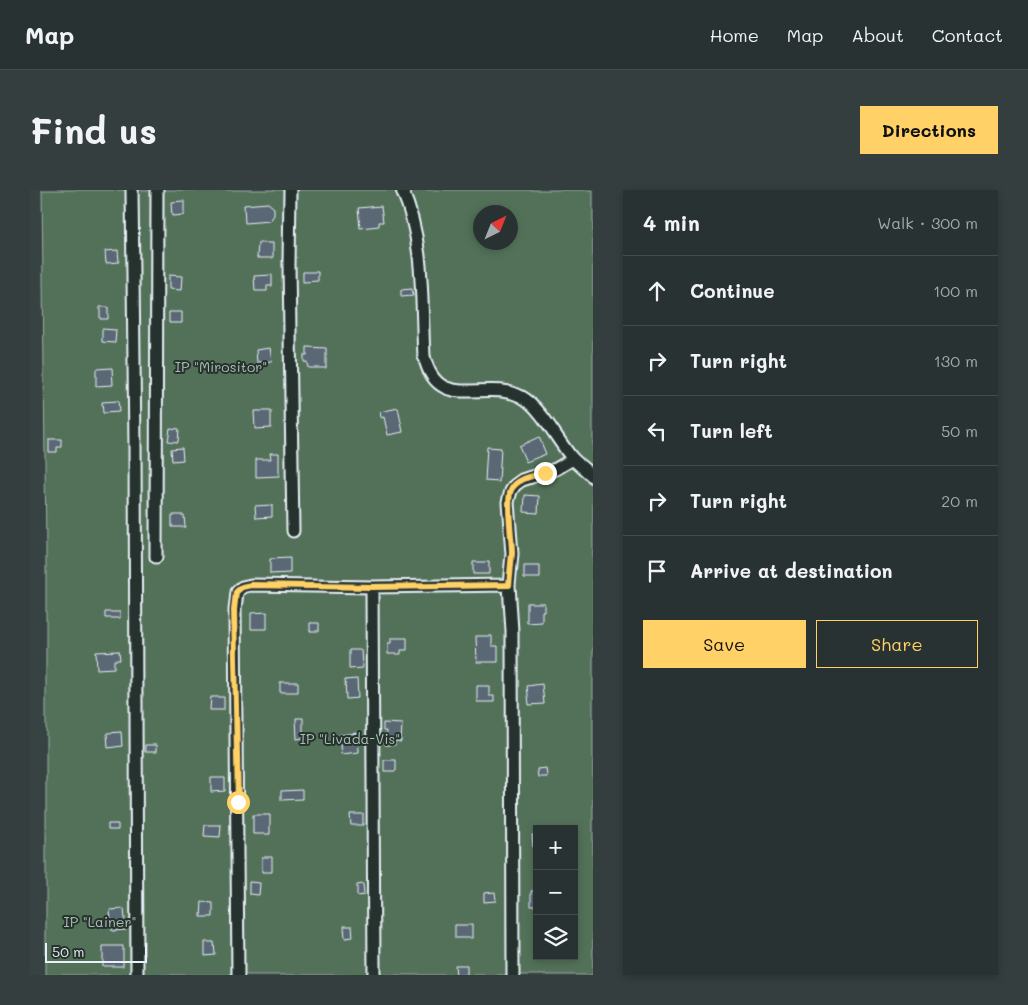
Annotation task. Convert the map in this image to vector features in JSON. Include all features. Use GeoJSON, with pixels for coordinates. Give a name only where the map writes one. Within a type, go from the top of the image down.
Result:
{"type":"FeatureCollection","features":[{"type":"Feature","properties":{"kind":"street"},"geometry":{"type":"LineString","coordinates":[[132,190],[136,466],[137,975]]}},
{"type":"Feature","properties":{"kind":"street"},"geometry":{"type":"LineString","coordinates":[[156,558],[158,190]]}},
{"type":"Feature","properties":{"kind":"street"},"geometry":{"type":"LineString","coordinates":[[290,190],[289,265],[293,531]]}},
{"type":"Feature","properties":{"kind":"street"},"geometry":{"type":"LineString","coordinates":[[402,190],[409,206],[417,236],[424,356],[427,370],[438,384],[450,390],[493,390],[522,397],[535,407],[573,458],[593,477]]}},
{"type":"Feature","properties":{"kind":"street"},"geometry":{"type":"LineString","coordinates":[[513,975],[512,641],[509,585],[512,554],[508,502],[511,491],[522,480],[556,469],[573,458]]}},
{"type":"Feature","properties":{"kind":"street"},"geometry":{"type":"LineString","coordinates":[[238,975],[234,610],[236,592],[242,587],[251,585],[372,587],[509,585]]}},
{"type":"Feature","properties":{"kind":"street"},"geometry":{"type":"LineString","coordinates":[[372,587],[374,975]]}},
{"type":"Feature","properties":{"kind":"green space"},"geometry":{"type":"Polygon","coordinates":[[[42,190],[593,190],[593,975],[46,975],[46,549],[42,190]]]}},
{"type":"Feature","properties":{"kind":"building"},"geometry":{"type":"Polygon","coordinates":[[[184,201],[184,215],[172,216],[171,202],[184,201]]]}},
{"type":"Feature","properties":{"kind":"building"},"geometry":{"type":"Polygon","coordinates":[[[268,203],[274,208],[274,215],[270,221],[245,223],[244,205],[268,203]]]}},
{"type":"Feature","properties":{"kind":"building"},"geometry":{"type":"Polygon","coordinates":[[[381,206],[383,222],[379,222],[379,226],[360,228],[358,208],[381,206]]]}},
{"type":"Feature","properties":{"kind":"building"},"geometry":{"type":"Polygon","coordinates":[[[258,243],[273,243],[273,258],[257,258],[258,243]]]}},
{"type":"Feature","properties":{"kind":"building"},"geometry":{"type":"Polygon","coordinates":[[[118,250],[119,262],[106,263],[105,251],[118,250]]]}},
{"type":"Feature","properties":{"kind":"building"},"geometry":{"type":"Polygon","coordinates":[[[303,272],[318,272],[318,281],[303,282],[303,272]]]}},
{"type":"Feature","properties":{"kind":"building"},"geometry":{"type":"Polygon","coordinates":[[[169,275],[182,276],[181,290],[169,289],[169,275]]]}},
{"type":"Feature","properties":{"kind":"building"},"geometry":{"type":"Polygon","coordinates":[[[272,275],[272,286],[267,286],[267,291],[255,291],[254,276],[272,275]]]}},
{"type":"Feature","properties":{"kind":"building"},"geometry":{"type":"Polygon","coordinates":[[[412,289],[413,296],[401,297],[401,290],[412,289]]]}},
{"type":"Feature","properties":{"kind":"building"},"geometry":{"type":"Polygon","coordinates":[[[100,307],[108,307],[108,319],[100,319],[100,307]]]}},
{"type":"Feature","properties":{"kind":"building"},"geometry":{"type":"Polygon","coordinates":[[[169,312],[182,312],[182,323],[169,323],[169,312]]]}},
{"type":"Feature","properties":{"kind":"building"},"geometry":{"type":"Polygon","coordinates":[[[102,329],[116,330],[115,343],[102,342],[102,329]]]}},
{"type":"Feature","properties":{"kind":"building"},"geometry":{"type":"Polygon","coordinates":[[[307,347],[326,348],[326,368],[308,368],[307,362],[304,362],[304,355],[307,355],[307,347]]]}},
{"type":"Feature","properties":{"kind":"building"},"geometry":{"type":"Polygon","coordinates":[[[270,348],[272,361],[257,362],[256,350],[270,348]]]}},
{"type":"Feature","properties":{"kind":"building"},"geometry":{"type":"Polygon","coordinates":[[[112,368],[113,385],[96,386],[96,369],[112,368]]]}},
{"type":"Feature","properties":{"kind":"building"},"geometry":{"type":"Polygon","coordinates":[[[118,401],[119,412],[103,413],[102,402],[118,401]]]}},
{"type":"Feature","properties":{"kind":"building"},"geometry":{"type":"Polygon","coordinates":[[[398,408],[403,432],[388,435],[384,417],[381,418],[380,412],[398,408]]]}},
{"type":"Feature","properties":{"kind":"building"},"geometry":{"type":"Polygon","coordinates":[[[254,411],[271,411],[271,428],[255,429],[254,411]]]}},
{"type":"Feature","properties":{"kind":"building"},"geometry":{"type":"Polygon","coordinates":[[[170,428],[179,429],[178,442],[168,441],[170,428]]]}},
{"type":"Feature","properties":{"kind":"building"},"geometry":{"type":"Polygon","coordinates":[[[539,437],[546,454],[526,462],[519,446],[539,437]]]}},
{"type":"Feature","properties":{"kind":"building"},"geometry":{"type":"Polygon","coordinates":[[[49,439],[61,439],[61,447],[57,447],[57,452],[49,452],[49,439]]]}},
{"type":"Feature","properties":{"kind":"building"},"geometry":{"type":"Polygon","coordinates":[[[487,447],[501,448],[499,482],[485,481],[487,447]]]}},
{"type":"Feature","properties":{"kind":"building"},"geometry":{"type":"Polygon","coordinates":[[[182,448],[183,460],[172,461],[171,449],[182,448]]]}},
{"type":"Feature","properties":{"kind":"building"},"geometry":{"type":"Polygon","coordinates":[[[270,453],[279,453],[279,476],[256,477],[256,459],[271,459],[270,453]]]}},
{"type":"Feature","properties":{"kind":"building"},"geometry":{"type":"Polygon","coordinates":[[[525,495],[539,496],[538,513],[524,512],[525,495]]]}},
{"type":"Feature","properties":{"kind":"building"},"geometry":{"type":"Polygon","coordinates":[[[272,505],[272,517],[256,518],[255,506],[272,505]]]}},
{"type":"Feature","properties":{"kind":"building"},"geometry":{"type":"Polygon","coordinates":[[[172,515],[184,515],[185,527],[172,527],[172,515]]]}},
{"type":"Feature","properties":{"kind":"building"},"geometry":{"type":"Polygon","coordinates":[[[290,558],[290,573],[270,574],[270,559],[290,558]]]}},
{"type":"Feature","properties":{"kind":"building"},"geometry":{"type":"Polygon","coordinates":[[[473,562],[489,562],[489,574],[473,574],[473,562]]]}},
{"type":"Feature","properties":{"kind":"building"},"geometry":{"type":"Polygon","coordinates":[[[524,566],[540,566],[540,578],[524,578],[524,566]]]}},
{"type":"Feature","properties":{"kind":"building"},"geometry":{"type":"Polygon","coordinates":[[[527,603],[544,603],[542,622],[527,623],[527,603]]]}},
{"type":"Feature","properties":{"kind":"building"},"geometry":{"type":"Polygon","coordinates":[[[105,612],[120,612],[120,618],[105,618],[105,612]]]}},
{"type":"Feature","properties":{"kind":"building"},"geometry":{"type":"Polygon","coordinates":[[[267,612],[267,629],[251,629],[251,613],[267,612]]]}},
{"type":"Feature","properties":{"kind":"building"},"geometry":{"type":"Polygon","coordinates":[[[310,623],[319,623],[319,631],[310,631],[310,623]]]}},
{"type":"Feature","properties":{"kind":"building"},"geometry":{"type":"Polygon","coordinates":[[[476,636],[492,636],[492,646],[498,646],[498,662],[477,662],[476,636]]]}},
{"type":"Feature","properties":{"kind":"building"},"geometry":{"type":"Polygon","coordinates":[[[391,638],[407,638],[407,650],[401,650],[401,654],[388,654],[388,643],[391,643],[391,638]]]}},
{"type":"Feature","properties":{"kind":"building"},"geometry":{"type":"Polygon","coordinates":[[[349,650],[361,650],[362,668],[349,669],[349,650]]]}},
{"type":"Feature","properties":{"kind":"building"},"geometry":{"type":"Polygon","coordinates":[[[119,651],[120,660],[114,660],[114,668],[97,669],[96,652],[119,651]]]}},
{"type":"Feature","properties":{"kind":"building"},"geometry":{"type":"Polygon","coordinates":[[[357,679],[358,698],[346,699],[345,680],[357,679]]]}},
{"type":"Feature","properties":{"kind":"building"},"geometry":{"type":"Polygon","coordinates":[[[280,682],[298,682],[298,692],[280,692],[280,682]]]}},
{"type":"Feature","properties":{"kind":"building"},"geometry":{"type":"Polygon","coordinates":[[[542,684],[544,704],[529,705],[527,686],[542,684]]]}},
{"type":"Feature","properties":{"kind":"building"},"geometry":{"type":"Polygon","coordinates":[[[477,686],[489,686],[489,696],[494,696],[494,702],[477,702],[477,686]]]}},
{"type":"Feature","properties":{"kind":"building"},"geometry":{"type":"Polygon","coordinates":[[[211,697],[224,697],[224,710],[210,710],[211,697]]]}},
{"type":"Feature","properties":{"kind":"building"},"geometry":{"type":"Polygon","coordinates":[[[296,718],[303,718],[303,738],[297,739],[296,718]]]}},
{"type":"Feature","properties":{"kind":"building"},"geometry":{"type":"Polygon","coordinates":[[[383,723],[402,724],[401,742],[395,741],[395,745],[385,745],[386,731],[383,731],[383,723]]]}},
{"type":"Feature","properties":{"kind":"building"},"geometry":{"type":"Polygon","coordinates":[[[121,732],[122,746],[108,748],[107,733],[121,732]]]}},
{"type":"Feature","properties":{"kind":"building"},"geometry":{"type":"Polygon","coordinates":[[[358,733],[359,752],[341,754],[339,735],[358,733]]]}},
{"type":"Feature","properties":{"kind":"building"},"geometry":{"type":"Polygon","coordinates":[[[145,745],[156,745],[156,752],[145,752],[145,745]]]}},
{"type":"Feature","properties":{"kind":"building"},"geometry":{"type":"Polygon","coordinates":[[[384,760],[396,760],[396,771],[384,771],[384,760]]]}},
{"type":"Feature","properties":{"kind":"building"},"geometry":{"type":"Polygon","coordinates":[[[546,768],[547,777],[538,777],[537,769],[546,768]]]}},
{"type":"Feature","properties":{"kind":"building"},"geometry":{"type":"Polygon","coordinates":[[[211,778],[225,778],[225,791],[211,792],[211,778]]]}},
{"type":"Feature","properties":{"kind":"building"},"geometry":{"type":"Polygon","coordinates":[[[302,790],[302,799],[281,800],[281,791],[302,790]]]}},
{"type":"Feature","properties":{"kind":"building"},"geometry":{"type":"Polygon","coordinates":[[[350,814],[363,814],[363,825],[351,825],[350,814]]]}},
{"type":"Feature","properties":{"kind":"building"},"geometry":{"type":"Polygon","coordinates":[[[253,815],[270,815],[270,834],[253,834],[253,815]]]}},
{"type":"Feature","properties":{"kind":"building"},"geometry":{"type":"Polygon","coordinates":[[[108,824],[118,824],[118,830],[108,830],[108,824]]]}},
{"type":"Feature","properties":{"kind":"building"},"geometry":{"type":"Polygon","coordinates":[[[205,825],[221,825],[220,837],[204,836],[205,825]]]}},
{"type":"Feature","properties":{"kind":"building"},"geometry":{"type":"Polygon","coordinates":[[[262,857],[272,857],[272,872],[262,872],[262,857]]]}},
{"type":"Feature","properties":{"kind":"building"},"geometry":{"type":"Polygon","coordinates":[[[249,882],[260,883],[259,895],[249,894],[249,882]]]}},
{"type":"Feature","properties":{"kind":"building"},"geometry":{"type":"Polygon","coordinates":[[[363,884],[364,895],[357,896],[357,885],[363,884]]]}},
{"type":"Feature","properties":{"kind":"building"},"geometry":{"type":"Polygon","coordinates":[[[531,891],[533,891],[533,906],[531,906],[531,891]]]}},
{"type":"Feature","properties":{"kind":"building"},"geometry":{"type":"Polygon","coordinates":[[[495,892],[496,901],[484,902],[484,893],[495,892]]]}},
{"type":"Feature","properties":{"kind":"building"},"geometry":{"type":"Polygon","coordinates":[[[202,902],[213,903],[213,917],[201,917],[202,902]]]}},
{"type":"Feature","properties":{"kind":"building"},"geometry":{"type":"Polygon","coordinates":[[[124,909],[126,930],[112,931],[110,910],[124,909]]]}},
{"type":"Feature","properties":{"kind":"building"},"geometry":{"type":"Polygon","coordinates":[[[455,925],[472,925],[472,938],[455,938],[455,925]]]}},
{"type":"Feature","properties":{"kind":"building"},"geometry":{"type":"Polygon","coordinates":[[[344,926],[352,926],[353,937],[345,938],[344,926]]]}},
{"type":"Feature","properties":{"kind":"building"},"geometry":{"type":"Polygon","coordinates":[[[205,942],[214,942],[215,955],[205,956],[205,942]]]}},
{"type":"Feature","properties":{"kind":"building"},"geometry":{"type":"Polygon","coordinates":[[[103,946],[123,946],[123,966],[103,966],[103,946]]]}},
{"type":"Feature","properties":{"kind":"building"},"geometry":{"type":"Polygon","coordinates":[[[455,965],[467,965],[467,975],[456,975],[455,965]]]}},
{"type":"Feature","properties":{"kind":"route"},"geometry":{"type":"LineString","coordinates":[[238,802],[234,610],[236,592],[242,587],[251,585],[372,587],[509,585],[512,554],[508,502],[511,491],[522,480],[545,473]]}},
{"type":"Feature","properties":{"kind":"park label","name":"IP \"Mirositor\""},"geometry":{"type":"Point","coordinates":[221,366]}},
{"type":"Feature","properties":{"kind":"park label","name":"IP \"Livada-Vis\""},"geometry":{"type":"Point","coordinates":[350,738]}},
{"type":"Feature","properties":{"kind":"park label","name":"IP \"Lainer\""},"geometry":{"type":"Point","coordinates":[100,921]}}]}
